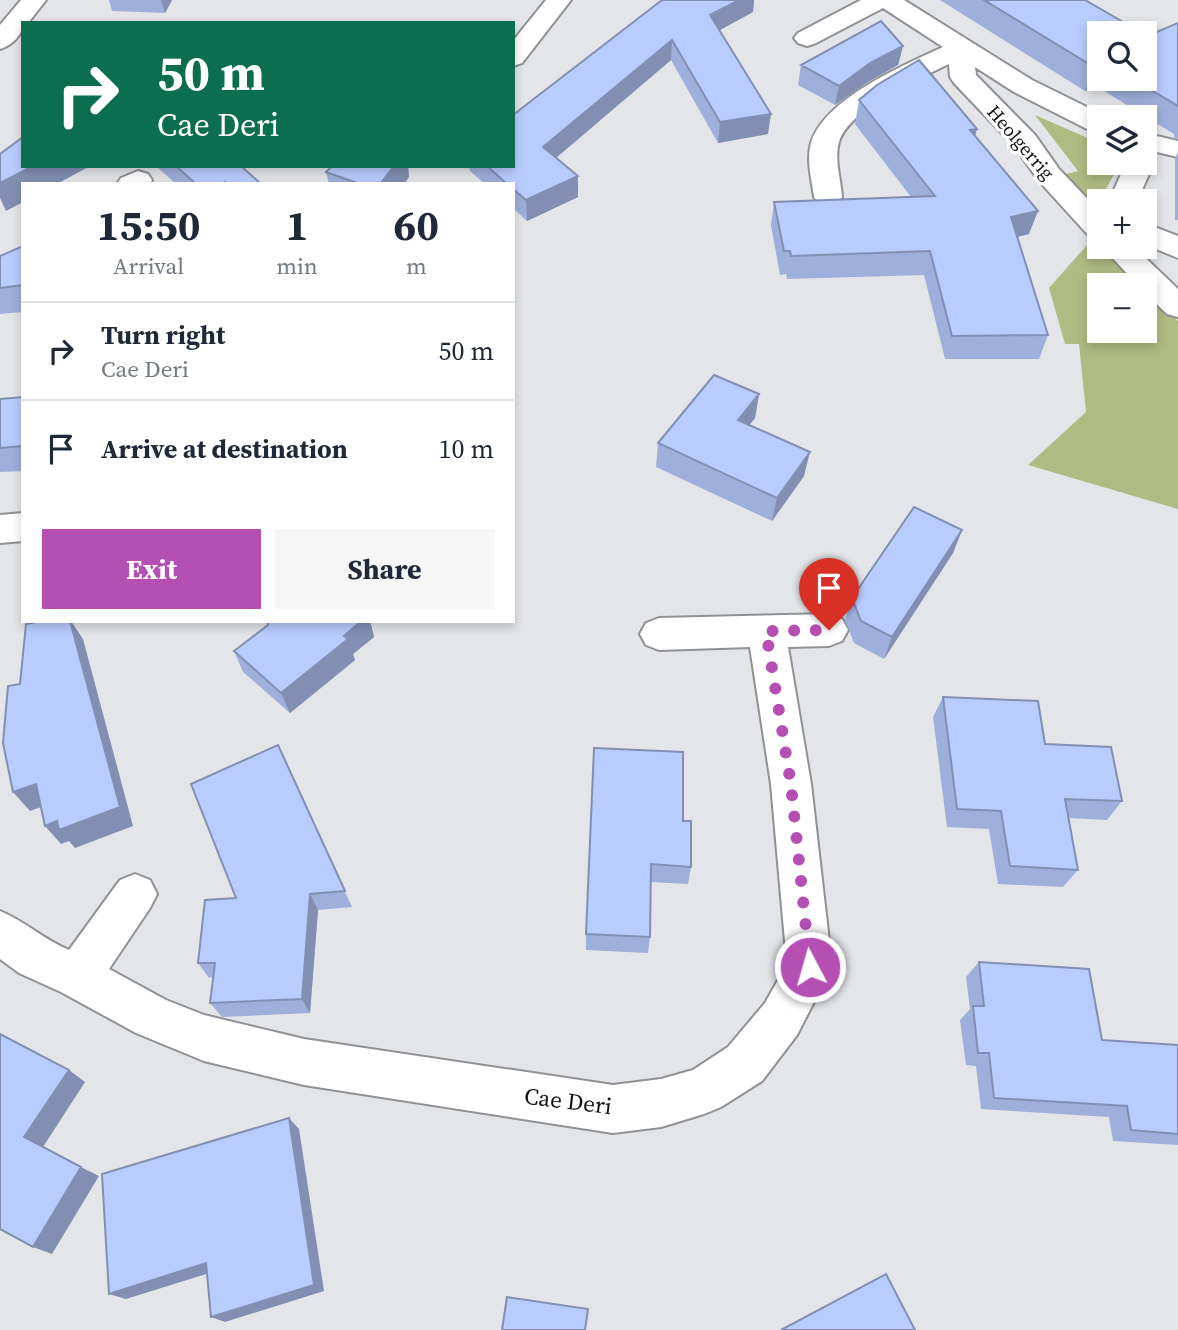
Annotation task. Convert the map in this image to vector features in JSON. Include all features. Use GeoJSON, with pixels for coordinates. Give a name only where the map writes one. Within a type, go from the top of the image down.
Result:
{"type":"FeatureCollection","features":[{"type":"Feature","properties":{"kind":"street"},"geometry":{"type":"LineString","coordinates":[[0,41],[34,0]]}},
{"type":"Feature","properties":{"kind":"street"},"geometry":{"type":"LineString","coordinates":[[515,55],[559,0]]}},
{"type":"Feature","properties":{"kind":"street"},"geometry":{"type":"LineString","coordinates":[[807,38],[880,0]]}},
{"type":"Feature","properties":{"kind":"street","name":"Heolgerrig"},"geometry":{"type":"LineString","coordinates":[[887,0],[1023,86],[1087,118]]}},
{"type":"Feature","properties":{"kind":"street"},"geometry":{"type":"LineString","coordinates":[[828,197],[825,143],[835,122],[856,105],[961,48]]}},
{"type":"Feature","properties":{"kind":"street","name":"Heolgerrig"},"geometry":{"type":"LineString","coordinates":[[961,48],[962,77],[1025,141],[1049,175],[1087,216]]}},
{"type":"Feature","properties":{"kind":"street"},"geometry":{"type":"LineString","coordinates":[[1157,150],[1178,149]]}},
{"type":"Feature","properties":{"kind":"street"},"geometry":{"type":"LineString","coordinates":[[1157,238],[1178,248]]}},
{"type":"Feature","properties":{"kind":"street"},"geometry":{"type":"LineString","coordinates":[[1128,259],[1178,307]]}},
{"type":"Feature","properties":{"kind":"street"},"geometry":{"type":"LineString","coordinates":[[0,529],[21,527]]}},
{"type":"Feature","properties":{"kind":"street"},"geometry":{"type":"LineString","coordinates":[[659,634],[829,630]]}},
{"type":"Feature","properties":{"kind":"street","name":"Cae Deri"},"geometry":{"type":"LineString","coordinates":[[0,932],[35,958],[77,976],[152,1017],[204,1038],[304,1062],[613,1109],[661,1103],[704,1090],[745,1064],[781,1018],[810,967],[791,785],[766,631]]}},
{"type":"Feature","properties":{"kind":"street"},"geometry":{"type":"LineString","coordinates":[[77,976],[135,894]]}},
{"type":"Feature","properties":{"kind":"green space"},"geometry":{"type":"Polygon","coordinates":[[[1035,115],[1087,138],[1087,175],[1114,175],[1106,189],[1087,189],[1087,205],[1062,175],[1078,171],[1035,115]]]}},
{"type":"Feature","properties":{"kind":"green space"},"geometry":{"type":"Polygon","coordinates":[[[1087,245],[1087,259],[1115,259],[1130,273],[1087,273],[1087,343],[1157,343],[1157,300],[1178,321],[1178,509],[1028,465],[1086,412],[1079,344],[1065,344],[1049,288],[1087,245]]]}},
{"type":"Feature","properties":{"kind":"building"},"geometry":{"type":"Polygon","coordinates":[[[662,0],[739,0],[710,15],[771,114],[720,122],[672,40],[543,147],[578,176],[526,200],[515,191],[515,182],[505,182],[489,168],[515,168],[515,113],[662,0]]]}},
{"type":"Feature","properties":{"kind":"building"},"geometry":{"type":"Polygon","coordinates":[[[984,0],[1085,0],[1121,21],[1087,21],[1087,63],[984,0]]]}},
{"type":"Feature","properties":{"kind":"building"},"geometry":{"type":"Polygon","coordinates":[[[881,21],[903,46],[870,63],[839,86],[801,65],[881,21]]]}},
{"type":"Feature","properties":{"kind":"building"},"geometry":{"type":"Polygon","coordinates":[[[1178,23],[1178,106],[1153,91],[1157,91],[1157,32],[1178,23]]]}},
{"type":"Feature","properties":{"kind":"building"},"geometry":{"type":"Polygon","coordinates":[[[919,60],[977,129],[970,130],[1038,211],[1011,217],[1048,335],[952,336],[930,251],[791,256],[790,251],[784,251],[774,202],[935,196],[859,100],[877,85],[919,60]]]}},
{"type":"Feature","properties":{"kind":"building"},"geometry":{"type":"Polygon","coordinates":[[[21,138],[21,168],[29,168],[0,183],[0,154],[21,138]]]}},
{"type":"Feature","properties":{"kind":"building"},"geometry":{"type":"Polygon","coordinates":[[[178,168],[243,168],[259,182],[225,182],[194,182],[178,168]]]}},
{"type":"Feature","properties":{"kind":"building"},"geometry":{"type":"Polygon","coordinates":[[[330,168],[392,168],[382,182],[354,182],[326,172],[330,168]]]}},
{"type":"Feature","properties":{"kind":"building"},"geometry":{"type":"Polygon","coordinates":[[[21,247],[21,285],[0,288],[0,256],[21,247]]]}},
{"type":"Feature","properties":{"kind":"building"},"geometry":{"type":"Polygon","coordinates":[[[714,375],[759,394],[738,420],[810,452],[777,498],[658,443],[714,375]]]}},
{"type":"Feature","properties":{"kind":"building"},"geometry":{"type":"Polygon","coordinates":[[[21,397],[21,446],[0,448],[0,399],[21,397]]]}},
{"type":"Feature","properties":{"kind":"building"},"geometry":{"type":"Polygon","coordinates":[[[914,507],[962,530],[892,637],[861,621],[852,598],[914,507]]]}},
{"type":"Feature","properties":{"kind":"building"},"geometry":{"type":"Polygon","coordinates":[[[71,623],[120,807],[59,830],[57,821],[45,826],[36,784],[13,792],[3,743],[8,686],[20,684],[26,624],[71,623]]]}},
{"type":"Feature","properties":{"kind":"building"},"geometry":{"type":"Polygon","coordinates":[[[359,623],[344,636],[348,639],[281,693],[234,651],[268,625],[359,623]]]}},
{"type":"Feature","properties":{"kind":"building"},"geometry":{"type":"Polygon","coordinates":[[[943,697],[1038,701],[1045,744],[1111,747],[1122,801],[1065,799],[1078,870],[1010,866],[1001,811],[957,809],[943,697]]]}},
{"type":"Feature","properties":{"kind":"building"},"geometry":{"type":"Polygon","coordinates":[[[278,745],[345,891],[310,894],[302,999],[210,1003],[215,963],[198,963],[205,900],[236,898],[191,784],[278,745]]]}},
{"type":"Feature","properties":{"kind":"building"},"geometry":{"type":"Polygon","coordinates":[[[594,748],[683,752],[683,821],[691,821],[691,867],[651,864],[650,937],[586,934],[594,748]]]}},
{"type":"Feature","properties":{"kind":"building"},"geometry":{"type":"Polygon","coordinates":[[[979,962],[1089,969],[1102,1040],[1178,1045],[1178,1134],[1131,1130],[1127,1106],[994,1098],[989,1053],[978,1053],[973,1006],[984,1006],[979,962]]]}},
{"type":"Feature","properties":{"kind":"building"},"geometry":{"type":"Polygon","coordinates":[[[0,1034],[69,1070],[24,1137],[81,1167],[33,1247],[0,1229],[0,1034]]]}},
{"type":"Feature","properties":{"kind":"building"},"geometry":{"type":"Polygon","coordinates":[[[289,1118],[314,1285],[211,1317],[206,1263],[109,1294],[102,1174],[289,1118]]]}},
{"type":"Feature","properties":{"kind":"building"},"geometry":{"type":"Polygon","coordinates":[[[886,1274],[915,1330],[781,1330],[886,1274]]]}},
{"type":"Feature","properties":{"kind":"building"},"geometry":{"type":"Polygon","coordinates":[[[507,1297],[588,1309],[585,1330],[502,1330],[507,1297]]]}},
{"type":"Feature","properties":{"kind":"route"},"geometry":{"type":"LineString","coordinates":[[810,967],[791,785],[766,631],[829,630]]}}]}
